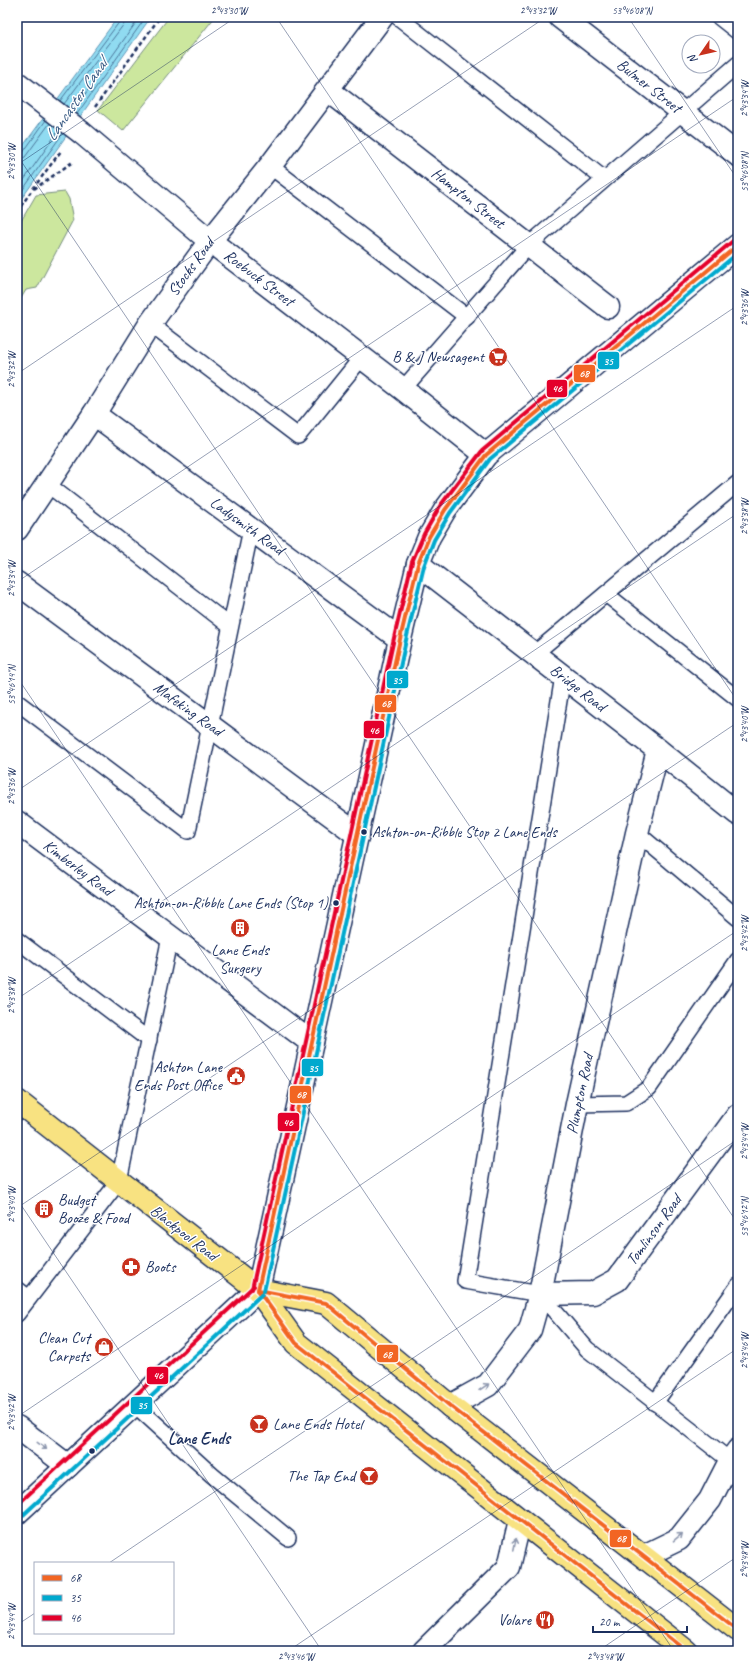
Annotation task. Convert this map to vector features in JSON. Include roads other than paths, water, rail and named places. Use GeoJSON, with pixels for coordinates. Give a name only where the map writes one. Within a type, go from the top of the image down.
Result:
{"type":"FeatureCollection","features":[{"type":"Feature","properties":{"kind":"highway","name":"Blackpool Road"},"geometry":{"type":"LineString","coordinates":[[17,1101],[258,1290],[296,1343],[686,1651]]}},
{"type":"Feature","properties":{"kind":"highway","name":"Blackpool Road"},"geometry":{"type":"LineString","coordinates":[[258,1290],[326,1303],[450,1406],[738,1630]]}},
{"type":"Feature","properties":{"kind":"street","name":"Stocks Road"},"geometry":{"type":"LineString","coordinates":[[17,529],[94,414],[150,324],[210,241],[270,166],[382,17]]}},
{"type":"Feature","properties":{"kind":"street","name":"Bulmer Street"},"geometry":{"type":"LineString","coordinates":[[560,17],[738,155]]}},
{"type":"Feature","properties":{"kind":"street","name":"Roebuck Street"},"geometry":{"type":"LineString","coordinates":[[17,83],[98,145],[210,241],[362,357],[486,455]]}},
{"type":"Feature","properties":{"kind":"street","name":"Hampton Street"},"geometry":{"type":"LineString","coordinates":[[328,90],[608,307]]}},
{"type":"Feature","properties":{"kind":"street"},"geometry":{"type":"LineString","coordinates":[[17,1513],[258,1290],[400,639],[418,564],[429,537],[445,510],[486,455],[738,245]]}},
{"type":"Feature","properties":{"kind":"street","name":"Ladysmith Road"},"geometry":{"type":"LineString","coordinates":[[94,414],[400,639]]}},
{"type":"Feature","properties":{"kind":"street","name":"Bridge Road"},"geometry":{"type":"LineString","coordinates":[[418,564],[738,814]]}},
{"type":"Feature","properties":{"kind":"street","name":"Mafeking Road"},"geometry":{"type":"LineString","coordinates":[[17,583],[358,835]]}},
{"type":"Feature","properties":{"kind":"street","name":"Plumpton Road"},"geometry":{"type":"LineString","coordinates":[[450,1406],[488,1385],[530,1330],[540,1294],[578,1104],[637,833],[658,750]]}},
{"type":"Feature","properties":{"kind":"street","name":"Kimberley Road"},"geometry":{"type":"LineString","coordinates":[[17,822],[312,1043]]}},
{"type":"Feature","properties":{"kind":"street","name":"Tomlinson Road"},"geometry":{"type":"LineString","coordinates":[[540,1294],[593,1293],[617,1280],[738,1115]]}},
{"type":"Feature","properties":{"kind":"street"},"geometry":{"type":"LineString","coordinates":[[17,1427],[68,1466]]}},
{"type":"Feature","properties":{"kind":"street"},"geometry":{"type":"LineString","coordinates":[[644,1556],[678,1539],[710,1500],[735,1459]]}},
{"type":"Feature","properties":{"kind":"street"},"geometry":{"type":"LineString","coordinates":[[424,1651],[509,1567],[520,1520]]}},
{"type":"Feature","properties":{"kind":"lane"},"geometry":{"type":"LineString","coordinates":[[398,17],[604,179]]}},
{"type":"Feature","properties":{"kind":"lane"},"geometry":{"type":"LineString","coordinates":[[719,17],[738,32]]}},
{"type":"Feature","properties":{"kind":"lane"},"geometry":{"type":"LineString","coordinates":[[403,389],[529,245],[738,64]]}},
{"type":"Feature","properties":{"kind":"lane"},"geometry":{"type":"LineString","coordinates":[[270,166],[467,317]]}},
{"type":"Feature","properties":{"kind":"lane"},"geometry":{"type":"LineString","coordinates":[[150,324],[298,436],[362,357]]}},
{"type":"Feature","properties":{"kind":"lane"},"geometry":{"type":"LineString","coordinates":[[534,654],[738,483]]}},
{"type":"Feature","properties":{"kind":"lane"},"geometry":{"type":"LineString","coordinates":[[47,484],[230,626]]}},
{"type":"Feature","properties":{"kind":"lane"},"geometry":{"type":"LineString","coordinates":[[17,702],[188,832],[209,725],[251,529]]}},
{"type":"Feature","properties":{"kind":"lane"},"geometry":{"type":"LineString","coordinates":[[606,594],[738,699]]}},
{"type":"Feature","properties":{"kind":"lane"},"geometry":{"type":"LineString","coordinates":[[563,676],[465,1281],[540,1294],[587,1349],[655,1403],[735,1459]]}},
{"type":"Feature","properties":{"kind":"lane"},"geometry":{"type":"LineString","coordinates":[[637,833],[738,918]]}},
{"type":"Feature","properties":{"kind":"lane"},"geometry":{"type":"LineString","coordinates":[[17,1314],[119,1181],[170,937]]}},
{"type":"Feature","properties":{"kind":"lane"},"geometry":{"type":"LineString","coordinates":[[17,940],[149,1040]]}},
{"type":"Feature","properties":{"kind":"lane"},"geometry":{"type":"LineString","coordinates":[[578,1104],[626,1103],[649,1088],[738,960]]}},
{"type":"Feature","properties":{"kind":"lane"},"geometry":{"type":"LineString","coordinates":[[655,1403],[738,1286]]}},
{"type":"Feature","properties":{"kind":"lane"},"geometry":{"type":"LineString","coordinates":[[17,1289],[29,1298]]}},
{"type":"Feature","properties":{"kind":"lane"},"geometry":{"type":"LineString","coordinates":[[134,1404],[212,1475],[288,1538]]}},
{"type":"Feature","properties":{"kind":"water","name":"Lancaster Canal"},"geometry":{"type":"Polygon","coordinates":[[[118,17],[151,17],[17,205],[17,154],[118,17]]]}},
{"type":"Feature","properties":{"kind":"place","name":"B & J Newsagent"},"geometry":{"type":"Point","coordinates":[498,357]}},
{"type":"Feature","properties":{"kind":"place","name":"Ashton-on-Ribble Stop 2 Lane Ends"},"geometry":{"type":"Point","coordinates":[364,832]}},
{"type":"Feature","properties":{"kind":"place","name":"Ashton-on-Ribble Lane Ends (Stop 1)"},"geometry":{"type":"Point","coordinates":[336,903]}},
{"type":"Feature","properties":{"kind":"place","name":"Lane Ends Surgery"},"geometry":{"type":"Point","coordinates":[240,928]}},
{"type":"Feature","properties":{"kind":"place","name":"Ashton Lane Ends Post Office"},"geometry":{"type":"Point","coordinates":[236,1076]}},
{"type":"Feature","properties":{"kind":"place","name":"Budget Booze & Food"},"geometry":{"type":"Point","coordinates":[44,1209]}},
{"type":"Feature","properties":{"kind":"place","name":"Boots"},"geometry":{"type":"Point","coordinates":[131,1267]}},
{"type":"Feature","properties":{"kind":"place","name":"Clean Cut Carpets"},"geometry":{"type":"Point","coordinates":[104,1347]}},
{"type":"Feature","properties":{"kind":"place","name":"Lane Ends Hotel"},"geometry":{"type":"Point","coordinates":[259,1424]}},
{"type":"Feature","properties":{"kind":"place","name":"The Tap End"},"geometry":{"type":"Point","coordinates":[369,1476]}},
{"type":"Feature","properties":{"kind":"place","name":"Volare"},"geometry":{"type":"Point","coordinates":[545,1620]}},
{"type":"Feature","properties":{"kind":"district","name":"Lane Ends"},"geometry":{"type":"Point","coordinates":[199,1438]}}]}
